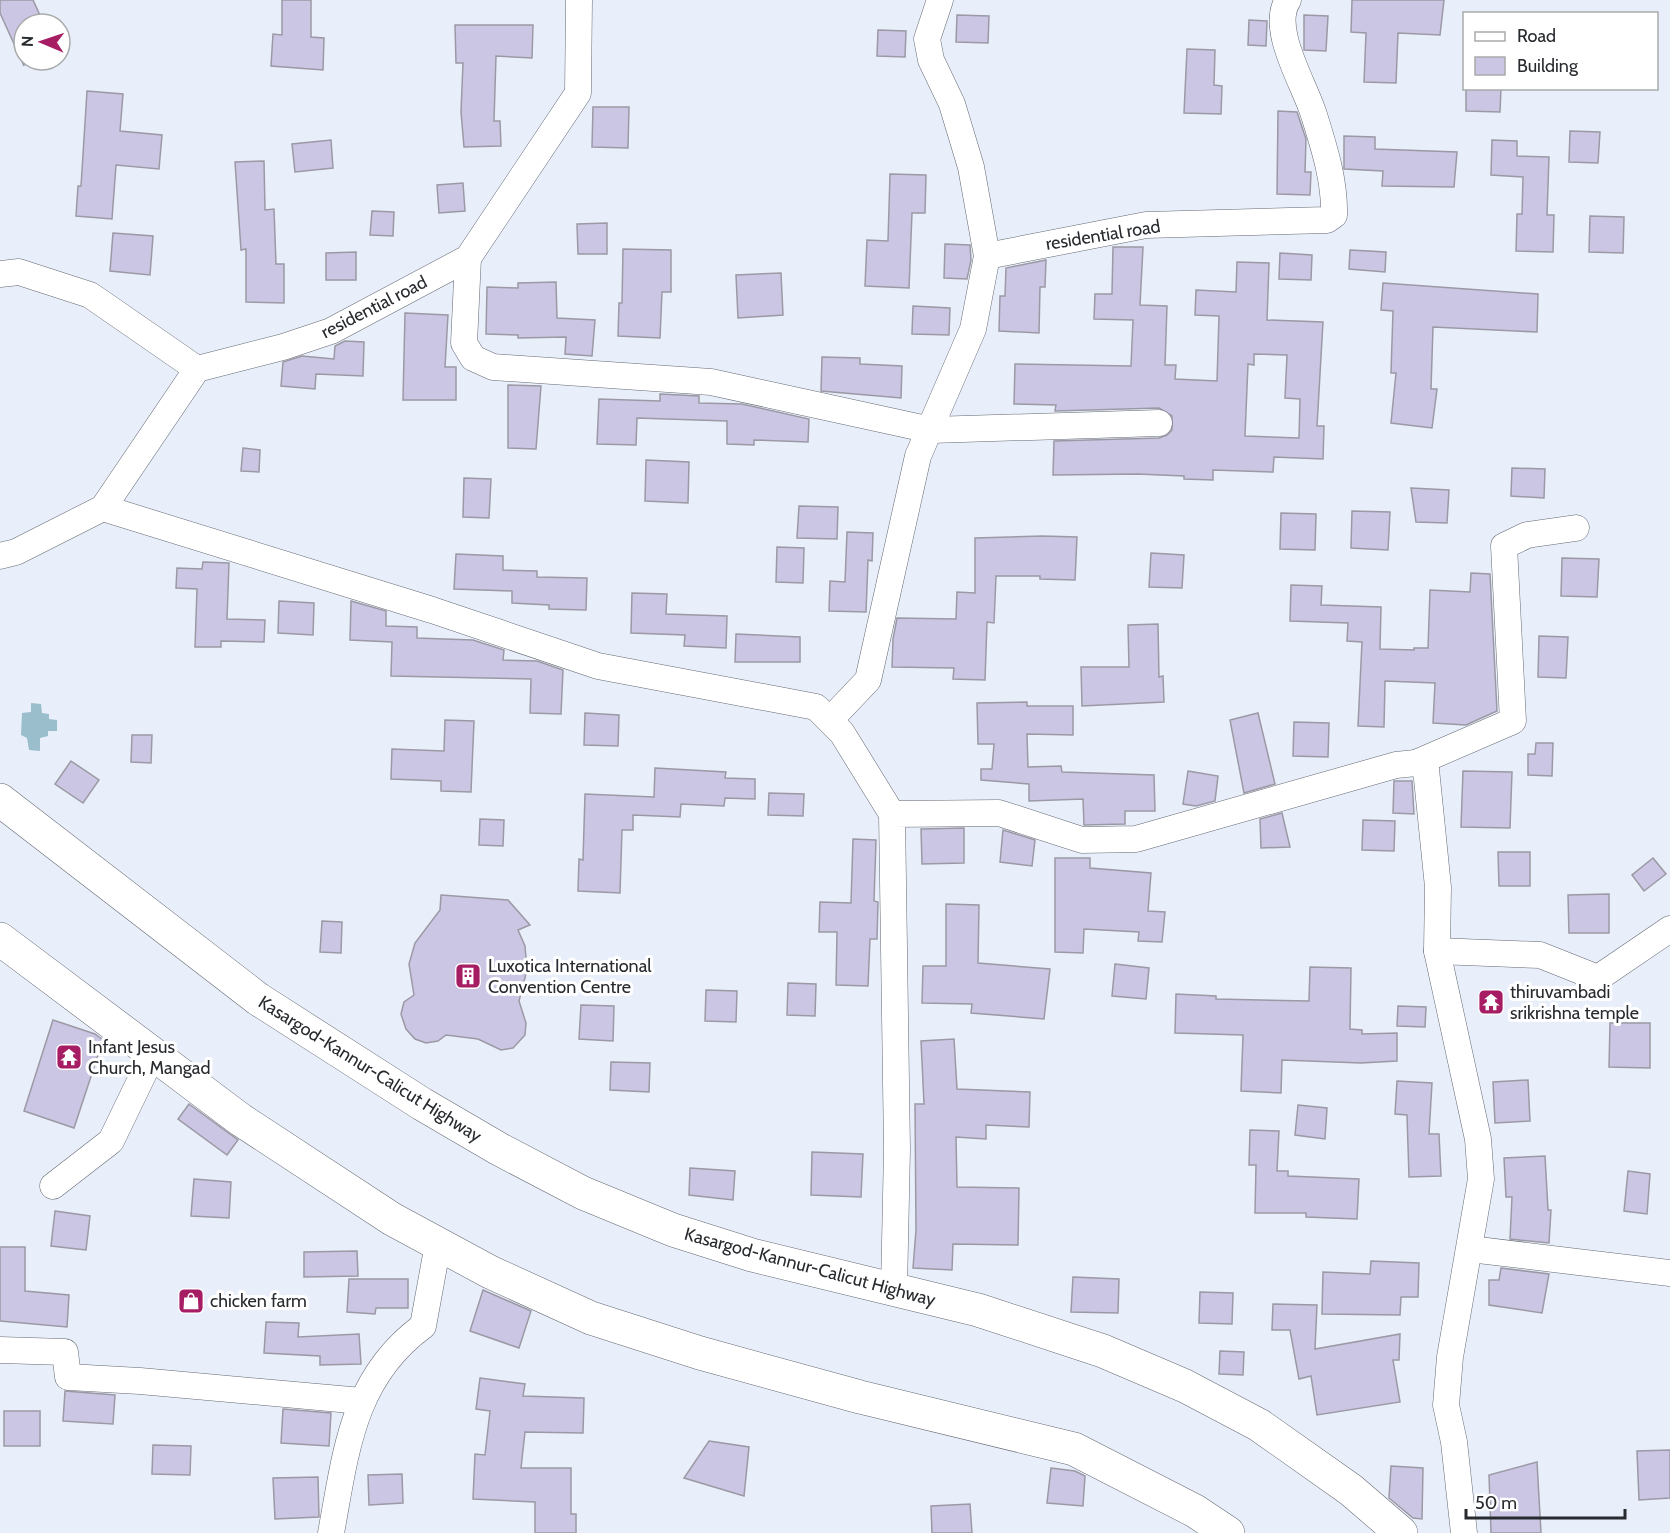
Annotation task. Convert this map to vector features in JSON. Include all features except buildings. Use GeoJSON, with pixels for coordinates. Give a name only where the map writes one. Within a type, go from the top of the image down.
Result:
{"type":"FeatureCollection","features":[{"type":"Feature","properties":{"kind":"highway","name":"Kasargod-Kannur-Calicut Highway"},"geometry":{"type":"LineString","coordinates":[[0,800],[258,999],[422,1104],[499,1149],[583,1193],[673,1230],[752,1255],[978,1310],[1103,1350],[1185,1386],[1259,1425],[1351,1490],[1401,1533]]}},
{"type":"Feature","properties":{"kind":"highway"},"geometry":{"type":"LineString","coordinates":[[0,939],[241,1120],[392,1219],[490,1272],[591,1318],[700,1353],[860,1397],[1074,1449],[1195,1511],[1228,1533]]}},
{"type":"Feature","properties":{"kind":"street","name":"residential road"},"geometry":{"type":"LineString","coordinates":[[197,369],[283,347],[331,331],[468,258],[578,93],[579,0]]}},
{"type":"Feature","properties":{"kind":"street"},"geometry":{"type":"LineString","coordinates":[[830,720],[868,680],[918,456],[973,329],[987,256],[971,167],[952,104],[930,60],[927,39],[940,0]]}},
{"type":"Feature","properties":{"kind":"street","name":"residential road"},"geometry":{"type":"LineString","coordinates":[[987,256],[1146,225],[1327,220],[1334,215],[1335,199],[1327,161],[1313,112],[1285,37],[1282,8],[1288,0]]}},
{"type":"Feature","properties":{"kind":"street"},"geometry":{"type":"LineString","coordinates":[[468,258],[464,343],[473,358],[493,367],[711,382],[931,430],[1159,423]]}},
{"type":"Feature","properties":{"kind":"street"},"geometry":{"type":"LineString","coordinates":[[0,274],[19,272],[90,295],[197,369],[103,508],[16,552],[0,556]]}},
{"type":"Feature","properties":{"kind":"street"},"geometry":{"type":"LineString","coordinates":[[103,508],[432,610],[598,666],[816,707],[830,720],[842,732],[892,814],[897,1149],[894,1290]]}},
{"type":"Feature","properties":{"kind":"street"},"geometry":{"type":"LineString","coordinates":[[892,814],[999,813],[1082,840],[1136,839],[1396,765],[1416,763],[1513,722],[1504,546],[1527,535],[1576,528]]}},
{"type":"Feature","properties":{"kind":"street"},"geometry":{"type":"LineString","coordinates":[[1416,763],[1426,769],[1431,800],[1438,887],[1437,951],[1478,1139],[1480,1179],[1450,1357],[1446,1405],[1454,1442],[1464,1533]]}},
{"type":"Feature","properties":{"kind":"street"},"geometry":{"type":"LineString","coordinates":[[1437,951],[1540,955],[1598,978],[1670,929]]}},
{"type":"Feature","properties":{"kind":"street"},"geometry":{"type":"LineString","coordinates":[[53,1186],[111,1142],[153,1054]]}},
{"type":"Feature","properties":{"kind":"street"},"geometry":{"type":"LineString","coordinates":[[331,1533],[352,1429],[366,1389],[401,1343],[423,1326],[438,1244]]}},
{"type":"Feature","properties":{"kind":"street"},"geometry":{"type":"LineString","coordinates":[[1470,1249],[1670,1273]]}},
{"type":"Feature","properties":{"kind":"street"},"geometry":{"type":"LineString","coordinates":[[0,1350],[65,1352],[68,1377],[140,1381],[362,1401]]}},
{"type":"Feature","properties":{"kind":"water"},"geometry":{"type":"Polygon","coordinates":[[[31,703],[41,704],[42,713],[49,714],[49,719],[57,720],[57,731],[48,731],[48,736],[40,738],[40,751],[29,750],[27,738],[21,735],[22,713],[31,712],[31,703]]]}},
{"type":"Feature","properties":{"kind":"place","name":"Luxotica International Convention Centre"},"geometry":{"type":"Point","coordinates":[468,976]}},
{"type":"Feature","properties":{"kind":"place","name":"thiruvambadi srikrishna temple"},"geometry":{"type":"Point","coordinates":[1491,1002]}},
{"type":"Feature","properties":{"kind":"place","name":"Infant Jesus Church, Mangad"},"geometry":{"type":"Point","coordinates":[69,1057]}},
{"type":"Feature","properties":{"kind":"place","name":"chicken farm"},"geometry":{"type":"Point","coordinates":[191,1301]}}]}
